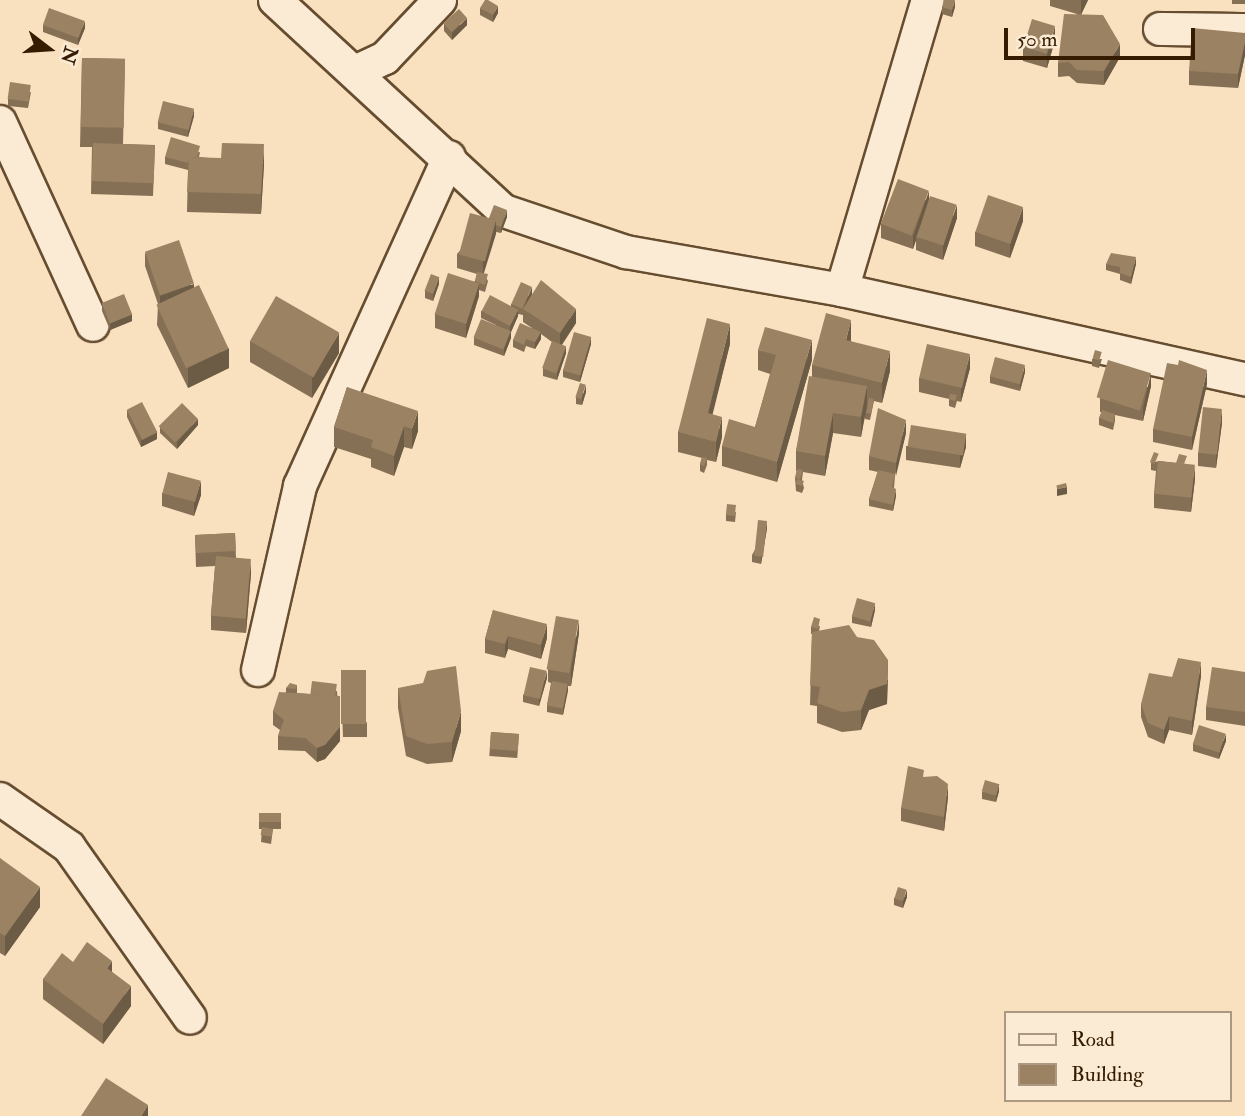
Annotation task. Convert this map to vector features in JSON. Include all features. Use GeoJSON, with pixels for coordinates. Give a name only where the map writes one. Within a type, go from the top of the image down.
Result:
{"type":"FeatureCollection","features":[{"type":"Feature","properties":{"kind":"street"},"geometry":{"type":"LineString","coordinates":[[275,0],[449,157],[504,211],[626,252],[842,290],[1245,379]]}},
{"type":"Feature","properties":{"kind":"street"},"geometry":{"type":"LineString","coordinates":[[355,72],[385,58],[440,0]]}},
{"type":"Feature","properties":{"kind":"street"},"geometry":{"type":"LineString","coordinates":[[842,290],[928,0]]}},
{"type":"Feature","properties":{"kind":"street"},"geometry":{"type":"LineString","coordinates":[[1160,29],[1245,30]]}},
{"type":"Feature","properties":{"kind":"street"},"geometry":{"type":"LineString","coordinates":[[0,122],[93,325]]}},
{"type":"Feature","properties":{"kind":"street"},"geometry":{"type":"LineString","coordinates":[[258,670],[300,486],[449,157]]}},
{"type":"Feature","properties":{"kind":"street"},"geometry":{"type":"LineString","coordinates":[[0,799],[69,847],[101,886],[190,1018]]}},
{"type":"Feature","properties":{"kind":"building"},"geometry":{"type":"Polygon","coordinates":[[[485,0],[498,6],[493,15],[480,8],[485,0]]]}},
{"type":"Feature","properties":{"kind":"building"},"geometry":{"type":"Polygon","coordinates":[[[944,0],[955,0],[952,10],[942,7],[944,0]]]}},
{"type":"Feature","properties":{"kind":"building"},"geometry":{"type":"Polygon","coordinates":[[[49,8],[85,21],[79,38],[43,25],[49,8]]]}},
{"type":"Feature","properties":{"kind":"building"},"geometry":{"type":"Polygon","coordinates":[[[459,9],[467,18],[451,32],[443,23],[459,9]]]}},
{"type":"Feature","properties":{"kind":"building"},"geometry":{"type":"Polygon","coordinates":[[[1064,14],[1103,15],[1120,44],[1104,71],[1077,70],[1069,62],[1058,63],[1064,14]]]}},
{"type":"Feature","properties":{"kind":"building"},"geometry":{"type":"Polygon","coordinates":[[[1032,19],[1055,26],[1046,54],[1024,47],[1032,19]]]}},
{"type":"Feature","properties":{"kind":"building"},"geometry":{"type":"Polygon","coordinates":[[[1192,28],[1245,33],[1238,74],[1189,71],[1192,28]]]}},
{"type":"Feature","properties":{"kind":"building"},"geometry":{"type":"Polygon","coordinates":[[[82,58],[125,59],[124,128],[81,127],[82,58]]]}},
{"type":"Feature","properties":{"kind":"building"},"geometry":{"type":"Polygon","coordinates":[[[10,82],[31,85],[28,102],[8,99],[10,82]]]}},
{"type":"Feature","properties":{"kind":"building"},"geometry":{"type":"Polygon","coordinates":[[[163,101],[194,109],[189,130],[158,122],[163,101]]]}},
{"type":"Feature","properties":{"kind":"building"},"geometry":{"type":"Polygon","coordinates":[[[171,137],[200,146],[197,157],[189,157],[188,163],[165,157],[171,137]]]}},
{"type":"Feature","properties":{"kind":"building"},"geometry":{"type":"Polygon","coordinates":[[[93,143],[155,145],[154,183],[92,181],[93,143]]]}},
{"type":"Feature","properties":{"kind":"building"},"geometry":{"type":"Polygon","coordinates":[[[222,143],[264,144],[261,194],[187,192],[189,157],[221,158],[222,143]]]}},
{"type":"Feature","properties":{"kind":"building"},"geometry":{"type":"Polygon","coordinates":[[[898,179],[929,191],[912,236],[881,224],[898,179]]]}},
{"type":"Feature","properties":{"kind":"building"},"geometry":{"type":"Polygon","coordinates":[[[988,195],[1023,207],[1010,244],[975,232],[988,195]]]}},
{"type":"Feature","properties":{"kind":"building"},"geometry":{"type":"Polygon","coordinates":[[[930,196],[957,205],[943,246],[917,237],[930,196]]]}},
{"type":"Feature","properties":{"kind":"building"},"geometry":{"type":"Polygon","coordinates":[[[494,205],[507,210],[501,227],[496,225],[496,220],[489,218],[494,205]]]}},
{"type":"Feature","properties":{"kind":"building"},"geometry":{"type":"Polygon","coordinates":[[[470,213],[496,220],[485,262],[459,255],[470,213]]]}},
{"type":"Feature","properties":{"kind":"building"},"geometry":{"type":"Polygon","coordinates":[[[179,240],[194,283],[160,295],[145,252],[179,240]]]}},
{"type":"Feature","properties":{"kind":"building"},"geometry":{"type":"Polygon","coordinates":[[[1111,253],[1136,257],[1131,277],[1120,273],[1120,267],[1106,264],[1111,253]]]}},
{"type":"Feature","properties":{"kind":"building"},"geometry":{"type":"Polygon","coordinates":[[[477,272],[488,274],[485,285],[475,281],[477,272]]]}},
{"type":"Feature","properties":{"kind":"building"},"geometry":{"type":"Polygon","coordinates":[[[448,273],[479,283],[466,324],[435,314],[448,273]]]}},
{"type":"Feature","properties":{"kind":"building"},"geometry":{"type":"Polygon","coordinates":[[[431,274],[439,277],[433,294],[425,291],[431,274]]]}},
{"type":"Feature","properties":{"kind":"building"},"geometry":{"type":"Polygon","coordinates":[[[541,280],[576,309],[560,333],[523,309],[541,280]]]}},
{"type":"Feature","properties":{"kind":"building"},"geometry":{"type":"Polygon","coordinates":[[[521,282],[532,287],[522,309],[511,304],[521,282]]]}},
{"type":"Feature","properties":{"kind":"building"},"geometry":{"type":"Polygon","coordinates":[[[199,285],[229,348],[186,368],[156,305],[199,285]]]}},
{"type":"Feature","properties":{"kind":"building"},"geometry":{"type":"Polygon","coordinates":[[[124,294],[132,314],[110,323],[102,303],[124,294]]]}},
{"type":"Feature","properties":{"kind":"building"},"geometry":{"type":"Polygon","coordinates":[[[490,295],[518,310],[510,326],[482,311],[490,295]]]}},
{"type":"Feature","properties":{"kind":"building"},"geometry":{"type":"Polygon","coordinates":[[[276,296],[339,332],[313,378],[250,341],[276,296]]]}},
{"type":"Feature","properties":{"kind":"building"},"geometry":{"type":"Polygon","coordinates":[[[826,313],[851,320],[846,340],[890,351],[882,383],[812,365],[826,313]]]}},
{"type":"Feature","properties":{"kind":"building"},"geometry":{"type":"Polygon","coordinates":[[[707,318],[730,324],[708,413],[722,417],[716,442],[678,432],[707,318]]]}},
{"type":"Feature","properties":{"kind":"building"},"geometry":{"type":"Polygon","coordinates":[[[481,319],[511,331],[503,350],[474,338],[481,319]]]}},
{"type":"Feature","properties":{"kind":"building"},"geometry":{"type":"Polygon","coordinates":[[[520,323],[541,332],[535,342],[526,339],[524,345],[513,340],[520,323]]]}},
{"type":"Feature","properties":{"kind":"building"},"geometry":{"type":"Polygon","coordinates":[[[765,327],[812,340],[777,462],[722,446],[729,419],[755,427],[776,355],[758,350],[765,327]]]}},
{"type":"Feature","properties":{"kind":"building"},"geometry":{"type":"Polygon","coordinates":[[[574,332],[591,337],[580,375],[563,370],[574,332]]]}},
{"type":"Feature","properties":{"kind":"building"},"geometry":{"type":"Polygon","coordinates":[[[552,341],[566,346],[556,373],[542,368],[552,341]]]}},
{"type":"Feature","properties":{"kind":"building"},"geometry":{"type":"Polygon","coordinates":[[[927,344],[970,354],[962,388],[919,378],[927,344]]]}},
{"type":"Feature","properties":{"kind":"building"},"geometry":{"type":"Polygon","coordinates":[[[1095,350],[1102,352],[1099,361],[1093,359],[1095,350]]]}},
{"type":"Feature","properties":{"kind":"building"},"geometry":{"type":"Polygon","coordinates":[[[995,357],[1025,365],[1020,384],[990,376],[995,357]]]}},
{"type":"Feature","properties":{"kind":"building"},"geometry":{"type":"Polygon","coordinates":[[[1108,360],[1151,373],[1140,410],[1097,397],[1108,360]]]}},
{"type":"Feature","properties":{"kind":"building"},"geometry":{"type":"Polygon","coordinates":[[[1179,360],[1207,370],[1192,437],[1153,429],[1167,363],[1178,365],[1179,360]]]}},
{"type":"Feature","properties":{"kind":"building"},"geometry":{"type":"Polygon","coordinates":[[[809,376],[867,386],[861,417],[833,413],[825,456],[796,451],[809,376]]]}},
{"type":"Feature","properties":{"kind":"building"},"geometry":{"type":"Polygon","coordinates":[[[580,383],[586,385],[581,399],[575,397],[580,383]]]}},
{"type":"Feature","properties":{"kind":"building"},"geometry":{"type":"Polygon","coordinates":[[[347,387],[418,411],[412,429],[404,426],[394,456],[371,447],[373,440],[334,427],[347,387]]]}},
{"type":"Feature","properties":{"kind":"building"},"geometry":{"type":"Polygon","coordinates":[[[950,394],[957,395],[955,401],[949,399],[950,394]]]}},
{"type":"Feature","properties":{"kind":"building"},"geometry":{"type":"Polygon","coordinates":[[[869,398],[874,399],[871,414],[866,413],[869,398]]]}},
{"type":"Feature","properties":{"kind":"building"},"geometry":{"type":"Polygon","coordinates":[[[142,402],[157,432],[142,440],[127,410],[142,402]]]}},
{"type":"Feature","properties":{"kind":"building"},"geometry":{"type":"Polygon","coordinates":[[[182,403],[198,419],[175,443],[159,426],[182,403]]]}},
{"type":"Feature","properties":{"kind":"building"},"geometry":{"type":"Polygon","coordinates":[[[1203,407],[1222,409],[1217,455],[1198,453],[1203,407]]]}},
{"type":"Feature","properties":{"kind":"building"},"geometry":{"type":"Polygon","coordinates":[[[878,408],[906,420],[896,463],[869,456],[878,408]]]}},
{"type":"Feature","properties":{"kind":"building"},"geometry":{"type":"Polygon","coordinates":[[[1102,410],[1115,414],[1113,423],[1099,418],[1102,410]]]}},
{"type":"Feature","properties":{"kind":"building"},"geometry":{"type":"Polygon","coordinates":[[[911,425],[966,434],[963,455],[908,447],[911,425]]]}},
{"type":"Feature","properties":{"kind":"building"},"geometry":{"type":"Polygon","coordinates":[[[1154,452],[1159,454],[1155,464],[1150,462],[1154,452]]]}},
{"type":"Feature","properties":{"kind":"building"},"geometry":{"type":"Polygon","coordinates":[[[1179,454],[1187,456],[1184,464],[1176,463],[1179,454]]]}},
{"type":"Feature","properties":{"kind":"building"},"geometry":{"type":"Polygon","coordinates":[[[702,457],[707,458],[704,466],[700,464],[702,457]]]}},
{"type":"Feature","properties":{"kind":"building"},"geometry":{"type":"Polygon","coordinates":[[[1158,461],[1195,465],[1191,498],[1155,494],[1158,461]]]}},
{"type":"Feature","properties":{"kind":"building"},"geometry":{"type":"Polygon","coordinates":[[[797,469],[803,470],[800,479],[795,478],[797,469]]]}},
{"type":"Feature","properties":{"kind":"building"},"geometry":{"type":"Polygon","coordinates":[[[878,470],[895,474],[892,487],[896,489],[893,505],[869,499],[878,470]]]}},
{"type":"Feature","properties":{"kind":"building"},"geometry":{"type":"Polygon","coordinates":[[[168,472],[201,481],[195,502],[162,493],[168,472]]]}},
{"type":"Feature","properties":{"kind":"building"},"geometry":{"type":"Polygon","coordinates":[[[797,479],[804,481],[802,486],[796,484],[797,479]]]}},
{"type":"Feature","properties":{"kind":"building"},"geometry":{"type":"Polygon","coordinates":[[[1066,483],[1067,487],[1057,489],[1056,485],[1066,483]]]}},
{"type":"Feature","properties":{"kind":"building"},"geometry":{"type":"Polygon","coordinates":[[[727,504],[736,505],[735,516],[726,515],[727,504]]]}},
{"type":"Feature","properties":{"kind":"building"},"geometry":{"type":"Polygon","coordinates":[[[758,520],[767,521],[763,557],[754,556],[758,520]]]}},
{"type":"Feature","properties":{"kind":"building"},"geometry":{"type":"Polygon","coordinates":[[[235,533],[236,551],[196,553],[195,535],[235,533]]]}},
{"type":"Feature","properties":{"kind":"building"},"geometry":{"type":"Polygon","coordinates":[[[216,556],[251,559],[246,619],[211,616],[216,556]]]}},
{"type":"Feature","properties":{"kind":"building"},"geometry":{"type":"Polygon","coordinates":[[[857,598],[875,603],[870,622],[852,616],[857,598]]]}},
{"type":"Feature","properties":{"kind":"building"},"geometry":{"type":"Polygon","coordinates":[[[493,610],[547,624],[541,645],[508,636],[505,644],[485,639],[493,610]]]}},
{"type":"Feature","properties":{"kind":"building"},"geometry":{"type":"Polygon","coordinates":[[[556,616],[579,620],[569,673],[547,669],[556,616]]]}},
{"type":"Feature","properties":{"kind":"building"},"geometry":{"type":"Polygon","coordinates":[[[814,617],[820,619],[818,629],[811,627],[814,617]]]}},
{"type":"Feature","properties":{"kind":"building"},"geometry":{"type":"Polygon","coordinates":[[[849,625],[857,637],[874,640],[888,660],[887,684],[869,690],[861,710],[842,712],[817,703],[820,687],[810,685],[812,632],[849,625]]]}},
{"type":"Feature","properties":{"kind":"building"},"geometry":{"type":"Polygon","coordinates":[[[1178,658],[1201,662],[1192,721],[1169,716],[1164,730],[1148,723],[1141,704],[1149,673],[1172,677],[1178,658]]]}},
{"type":"Feature","properties":{"kind":"building"},"geometry":{"type":"Polygon","coordinates":[[[456,666],[461,711],[452,742],[427,744],[406,736],[398,688],[423,683],[427,671],[456,666]]]}},
{"type":"Feature","properties":{"kind":"building"},"geometry":{"type":"Polygon","coordinates":[[[530,667],[547,671],[540,699],[523,695],[530,667]]]}},
{"type":"Feature","properties":{"kind":"building"},"geometry":{"type":"Polygon","coordinates":[[[1212,667],[1245,672],[1245,712],[1206,707],[1212,667]]]}},
{"type":"Feature","properties":{"kind":"building"},"geometry":{"type":"Polygon","coordinates":[[[341,670],[366,670],[366,724],[341,724],[341,670]]]}},
{"type":"Feature","properties":{"kind":"building"},"geometry":{"type":"Polygon","coordinates":[[[312,681],[337,684],[335,697],[310,694],[312,681]]]}},
{"type":"Feature","properties":{"kind":"building"},"geometry":{"type":"Polygon","coordinates":[[[552,681],[568,684],[563,709],[547,706],[552,681]]]}},
{"type":"Feature","properties":{"kind":"building"},"geometry":{"type":"Polygon","coordinates":[[[290,683],[297,685],[296,689],[286,688],[290,683]]]}},
{"type":"Feature","properties":{"kind":"building"},"geometry":{"type":"Polygon","coordinates":[[[279,692],[340,696],[340,727],[325,745],[317,748],[305,738],[278,736],[284,720],[273,711],[279,692]]]}},
{"type":"Feature","properties":{"kind":"building"},"geometry":{"type":"Polygon","coordinates":[[[1199,725],[1226,734],[1219,753],[1193,744],[1199,725]]]}},
{"type":"Feature","properties":{"kind":"building"},"geometry":{"type":"Polygon","coordinates":[[[491,732],[519,734],[518,751],[490,749],[491,732]]]}},
{"type":"Feature","properties":{"kind":"building"},"geometry":{"type":"Polygon","coordinates":[[[908,766],[924,770],[923,777],[937,776],[948,784],[944,817],[901,808],[908,766]]]}},
{"type":"Feature","properties":{"kind":"building"},"geometry":{"type":"Polygon","coordinates":[[[985,780],[999,784],[996,796],[982,792],[985,780]]]}},
{"type":"Feature","properties":{"kind":"building"},"geometry":{"type":"Polygon","coordinates":[[[259,813],[281,813],[281,822],[259,822],[259,813]]]}},
{"type":"Feature","properties":{"kind":"building"},"geometry":{"type":"Polygon","coordinates":[[[262,827],[273,829],[271,837],[261,835],[262,827]]]}},
{"type":"Feature","properties":{"kind":"building"},"geometry":{"type":"Polygon","coordinates":[[[0,858],[40,887],[5,936],[0,933],[0,858]]]}},
{"type":"Feature","properties":{"kind":"building"},"geometry":{"type":"Polygon","coordinates":[[[898,887],[907,890],[903,901],[894,898],[898,887]]]}},
{"type":"Feature","properties":{"kind":"building"},"geometry":{"type":"Polygon","coordinates":[[[87,942],[112,961],[107,968],[131,986],[103,1024],[43,979],[62,953],[73,962],[87,942]]]}},
{"type":"Feature","properties":{"kind":"building"},"geometry":{"type":"Polygon","coordinates":[[[106,1078],[148,1105],[141,1116],[81,1116],[106,1078]]]}}]}
